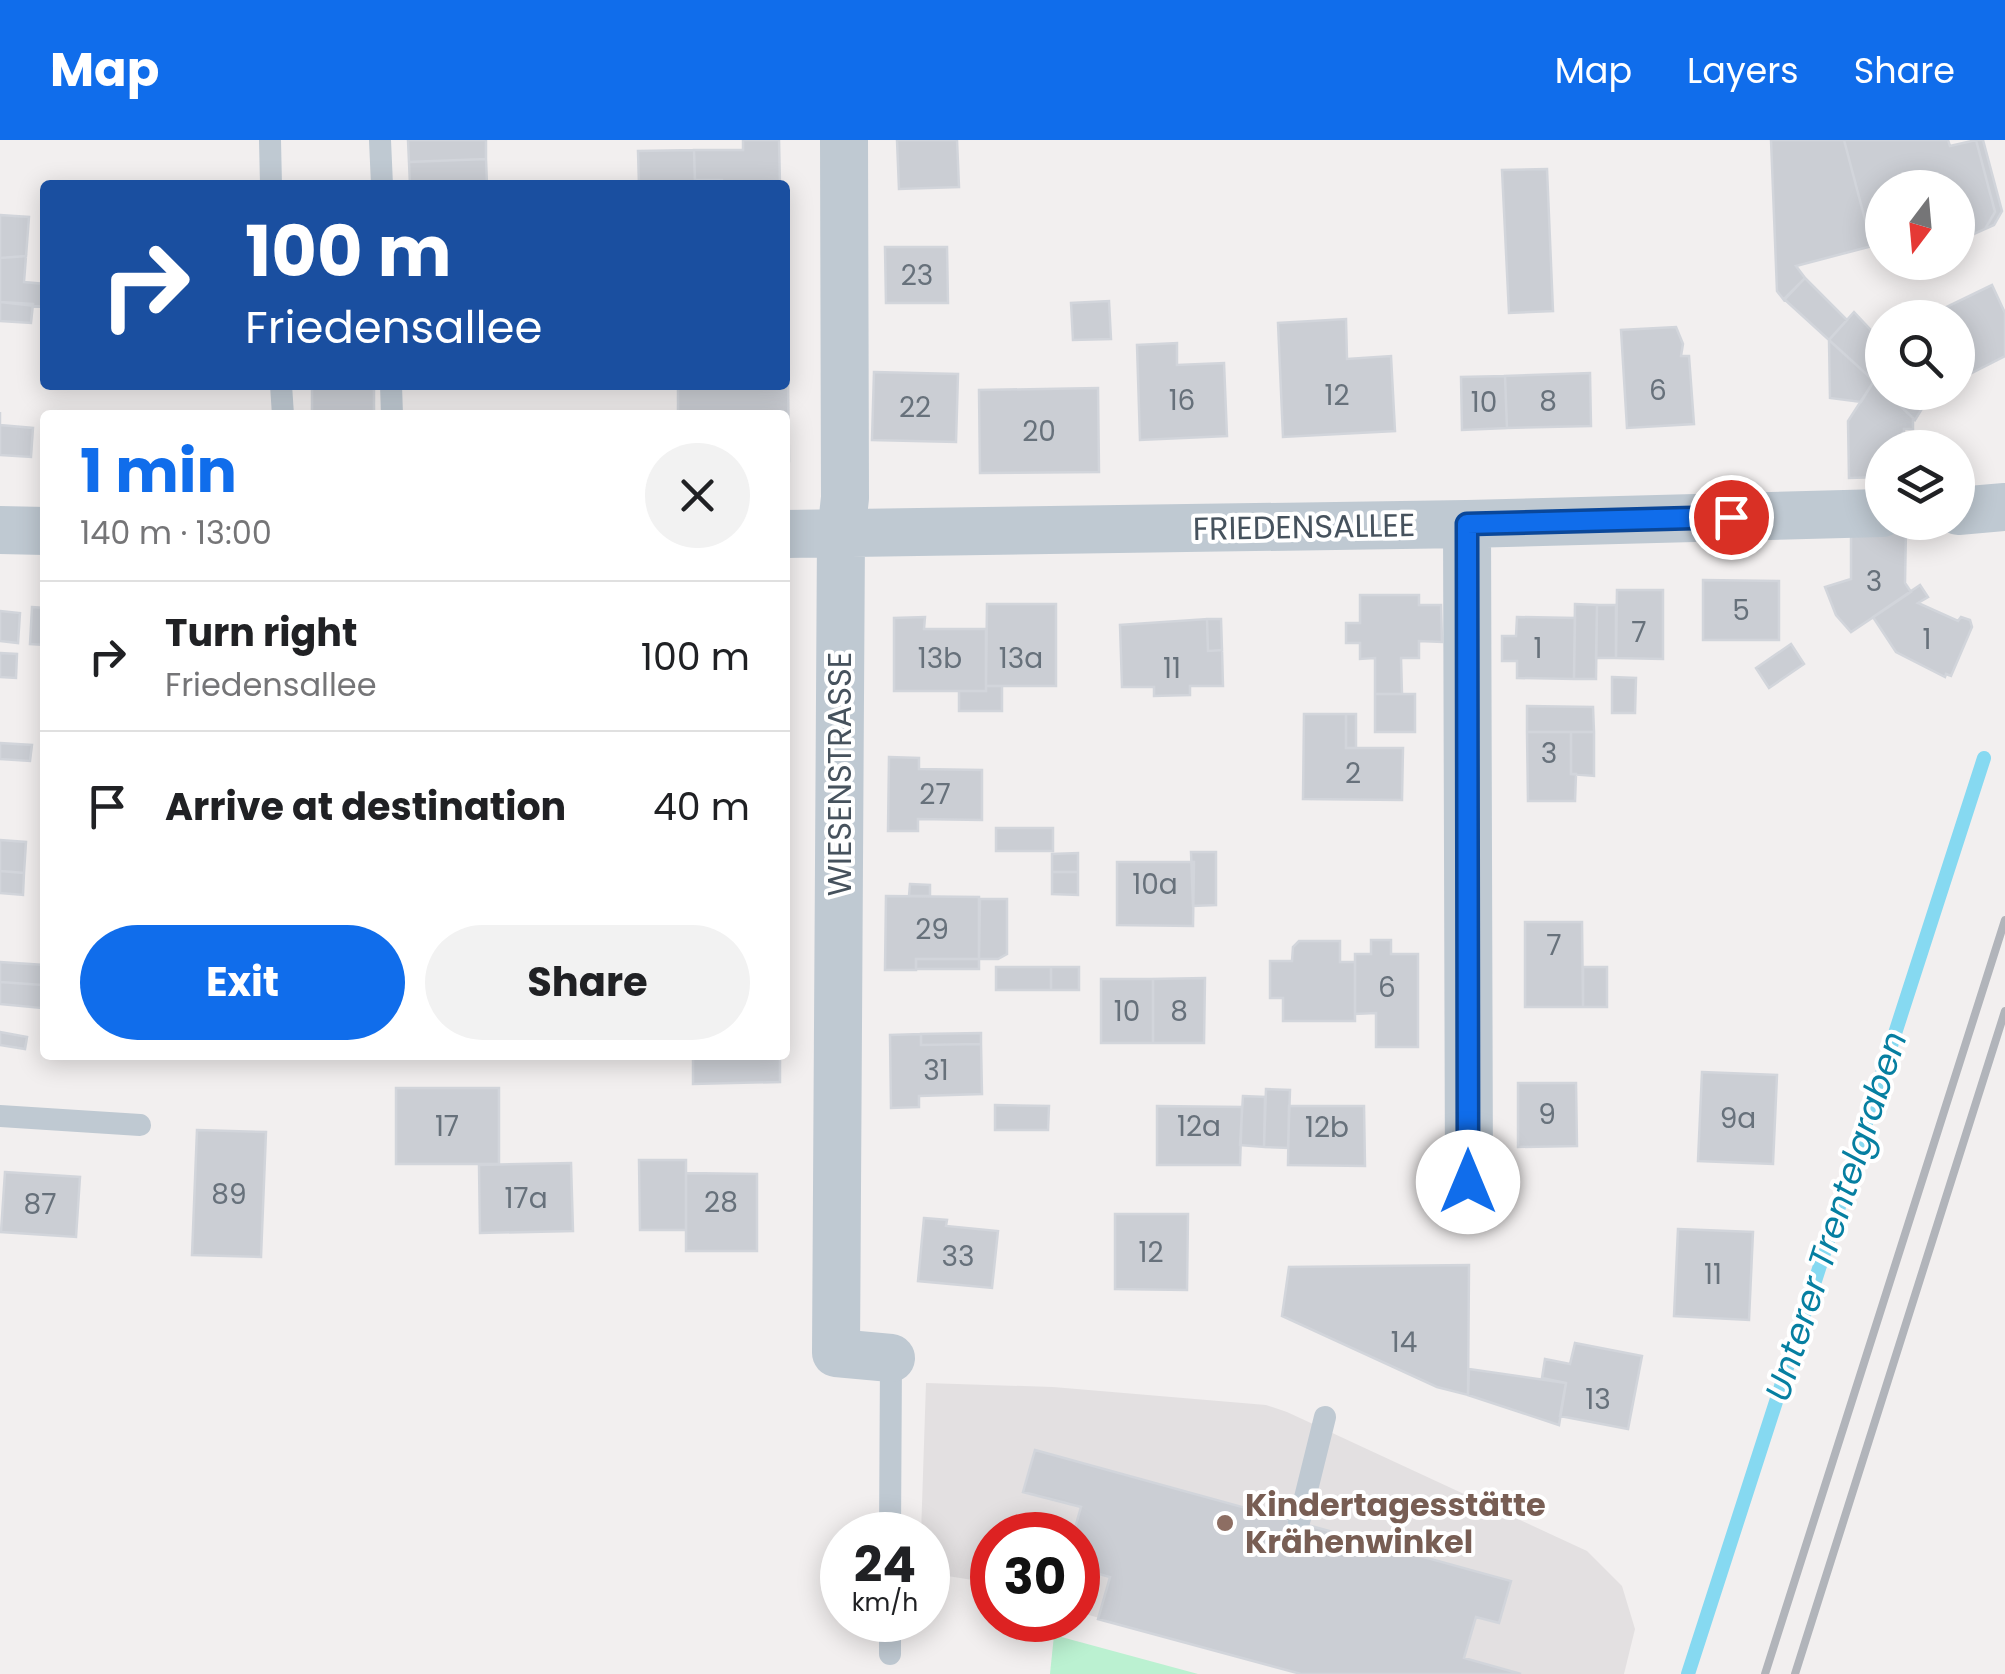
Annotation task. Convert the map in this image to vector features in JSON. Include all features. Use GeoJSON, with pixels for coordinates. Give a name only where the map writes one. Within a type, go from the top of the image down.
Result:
{"type":"FeatureCollection","features":[{"type":"Feature","properties":{"kind":"street","name":"WIESENSTRASSE"},"geometry":{"type":"LineString","coordinates":[[844,140],[846,498],[841,534],[836,1352],[891,1358]]}},
{"type":"Feature","properties":{"kind":"street"},"geometry":{"type":"LineString","coordinates":[[1975,510],[2005,507]]}},
{"type":"Feature","properties":{"kind":"street","name":"FRIEDENSALLEE"},"geometry":{"type":"LineString","coordinates":[[790,534],[1865,513]]}},
{"type":"Feature","properties":{"kind":"street"},"geometry":{"type":"LineString","coordinates":[[1467,524],[1468,1182]]}},
{"type":"Feature","properties":{"kind":"street"},"geometry":{"type":"LineString","coordinates":[[0,530],[40,530]]}},
{"type":"Feature","properties":{"kind":"lane"},"geometry":{"type":"LineString","coordinates":[[270,140],[271,180]]}},
{"type":"Feature","properties":{"kind":"lane"},"geometry":{"type":"LineString","coordinates":[[380,140],[382,180]]}},
{"type":"Feature","properties":{"kind":"lane"},"geometry":{"type":"LineString","coordinates":[[0,1116],[140,1125]]}},
{"type":"Feature","properties":{"kind":"lane"},"geometry":{"type":"LineString","coordinates":[[890,1512],[891,1358]]}},
{"type":"Feature","properties":{"kind":"lane"},"geometry":{"type":"LineString","coordinates":[[1298,1522],[1326,1417]]}},
{"type":"Feature","properties":{"kind":"lane"},"geometry":{"type":"LineString","coordinates":[[890,1642],[890,1654]]}},
{"type":"Feature","properties":{"kind":"shaded area","name":"Kindertagesstätte Krähenwinkel"},"geometry":{"type":"Polygon","coordinates":[[[926,1383],[1053,1387],[1266,1405],[1587,1551],[1622,1586],[1635,1629],[1624,1674],[1301,1674],[1100,1618],[1100,1512],[970,1512],[970,1580],[950,1576],[950,1512],[922,1512],[926,1383]]]}},
{"type":"Feature","properties":{"kind":"green space"},"geometry":{"type":"Polygon","coordinates":[[[1053,1642],[1080,1642],[1198,1674],[1050,1674],[1053,1642]]]}},
{"type":"Feature","properties":{"kind":"building"},"geometry":{"type":"Polygon","coordinates":[[[408,140],[486,140],[486,159],[409,162],[408,140]]]}},
{"type":"Feature","properties":{"kind":"building"},"geometry":{"type":"Polygon","coordinates":[[[743,140],[779,140],[780,180],[695,180],[694,150],[743,150],[743,140]]]}},
{"type":"Feature","properties":{"kind":"building"},"geometry":{"type":"Polygon","coordinates":[[[897,140],[957,140],[959,187],[899,189],[897,140]]]}},
{"type":"Feature","properties":{"kind":"building"},"geometry":{"type":"Polygon","coordinates":[[[1771,140],[1844,140],[1865,220],[1865,248],[1796,266],[1805,278],[1784,300],[1777,291],[1771,140]]]}},
{"type":"Feature","properties":{"kind":"building"},"geometry":{"type":"Polygon","coordinates":[[[1844,140],[1948,140],[1950,146],[1976,140],[1995,212],[1985,229],[1975,233],[1975,170],[1865,170],[1865,220],[1844,140]]]}},
{"type":"Feature","properties":{"kind":"building"},"geometry":{"type":"Polygon","coordinates":[[[1976,140],[1983,140],[2002,211],[1994,225],[1985,229],[1995,212],[1976,140]]]}},
{"type":"Feature","properties":{"kind":"building"},"geometry":{"type":"Polygon","coordinates":[[[694,150],[695,180],[639,180],[638,151],[694,150]]]}},
{"type":"Feature","properties":{"kind":"building"},"geometry":{"type":"Polygon","coordinates":[[[486,159],[487,180],[410,180],[409,162],[486,159]]]}},
{"type":"Feature","properties":{"kind":"building"},"geometry":{"type":"Polygon","coordinates":[[[1547,169],[1553,311],[1509,313],[1502,170],[1547,169]]]}},
{"type":"Feature","properties":{"kind":"building"},"geometry":{"type":"Polygon","coordinates":[[[0,215],[29,217],[26,256],[0,258],[0,215]]]}},
{"type":"Feature","properties":{"kind":"building"},"geometry":{"type":"Polygon","coordinates":[[[885,247],[947,247],[948,303],[886,303],[885,247]]]}},
{"type":"Feature","properties":{"kind":"building"},"geometry":{"type":"Polygon","coordinates":[[[26,256],[24,282],[40,284],[40,306],[0,302],[0,258],[26,256]]]}},
{"type":"Feature","properties":{"kind":"building"},"geometry":{"type":"Polygon","coordinates":[[[1805,278],[1847,320],[1829,340],[1784,299],[1805,278]]]}},
{"type":"Feature","properties":{"kind":"building"},"geometry":{"type":"Polygon","coordinates":[[[1992,285],[2005,313],[2005,356],[1975,371],[1975,300],[1961,300],[1992,285]]]}},
{"type":"Feature","properties":{"kind":"building"},"geometry":{"type":"Polygon","coordinates":[[[1109,301],[1111,339],[1073,340],[1071,303],[1109,301]]]}},
{"type":"Feature","properties":{"kind":"building"},"geometry":{"type":"Polygon","coordinates":[[[0,302],[33,304],[31,323],[0,321],[0,302]]]}},
{"type":"Feature","properties":{"kind":"building"},"geometry":{"type":"Polygon","coordinates":[[[1854,312],[1865,324],[1865,373],[1829,340],[1854,312]]]}},
{"type":"Feature","properties":{"kind":"building"},"geometry":{"type":"Polygon","coordinates":[[[1346,319],[1347,359],[1391,356],[1395,431],[1283,437],[1278,323],[1346,319]]]}},
{"type":"Feature","properties":{"kind":"building"},"geometry":{"type":"Polygon","coordinates":[[[1676,327],[1683,344],[1681,356],[1689,356],[1694,424],[1627,428],[1621,330],[1676,327]]]}},
{"type":"Feature","properties":{"kind":"building"},"geometry":{"type":"Polygon","coordinates":[[[1829,340],[1865,373],[1865,396],[1861,402],[1830,398],[1829,340]]]}},
{"type":"Feature","properties":{"kind":"building"},"geometry":{"type":"Polygon","coordinates":[[[1177,343],[1177,365],[1224,363],[1227,436],[1140,440],[1137,345],[1177,343]]]}},
{"type":"Feature","properties":{"kind":"building"},"geometry":{"type":"Polygon","coordinates":[[[874,372],[958,374],[956,442],[872,440],[874,372]]]}},
{"type":"Feature","properties":{"kind":"building"},"geometry":{"type":"Polygon","coordinates":[[[1590,373],[1591,426],[1507,428],[1505,376],[1590,373]]]}},
{"type":"Feature","properties":{"kind":"building"},"geometry":{"type":"Polygon","coordinates":[[[1505,376],[1507,428],[1462,430],[1461,377],[1505,376]]]}},
{"type":"Feature","properties":{"kind":"building"},"geometry":{"type":"Polygon","coordinates":[[[1098,388],[1099,472],[980,473],[979,390],[1098,388]]]}},
{"type":"Feature","properties":{"kind":"building"},"geometry":{"type":"Polygon","coordinates":[[[312,390],[374,390],[374,410],[312,410],[312,390]]]}},
{"type":"Feature","properties":{"kind":"building"},"geometry":{"type":"Polygon","coordinates":[[[678,390],[788,390],[788,410],[678,410],[678,390]]]}},
{"type":"Feature","properties":{"kind":"building"},"geometry":{"type":"Polygon","coordinates":[[[1865,395],[1865,410],[1905,410],[1913,418],[1913,429],[1865,430],[1865,478],[1849,478],[1848,421],[1865,395]]]}},
{"type":"Feature","properties":{"kind":"building"},"geometry":{"type":"Polygon","coordinates":[[[1905,410],[1921,410],[1915,420],[1905,410]]]}},
{"type":"Feature","properties":{"kind":"building"},"geometry":{"type":"Polygon","coordinates":[[[0,425],[33,428],[31,457],[0,455],[0,425]]]}},
{"type":"Feature","properties":{"kind":"building"},"geometry":{"type":"Polygon","coordinates":[[[1851,530],[1865,530],[1865,540],[1906,540],[1905,583],[1911,592],[1851,632],[1836,615],[1825,587],[1851,579],[1851,530]]]}},
{"type":"Feature","properties":{"kind":"building"},"geometry":{"type":"Polygon","coordinates":[[[1703,580],[1779,581],[1779,640],[1703,640],[1703,580]]]}},
{"type":"Feature","properties":{"kind":"building"},"geometry":{"type":"Polygon","coordinates":[[[1920,585],[1928,597],[1918,603],[1958,621],[1961,617],[1970,620],[1972,627],[1951,676],[1945,677],[1896,652],[1873,617],[1920,585]]]}},
{"type":"Feature","properties":{"kind":"building"},"geometry":{"type":"Polygon","coordinates":[[[1617,590],[1663,590],[1663,659],[1616,658],[1617,590]]]}},
{"type":"Feature","properties":{"kind":"building"},"geometry":{"type":"Polygon","coordinates":[[[1360,595],[1419,595],[1419,605],[1441,605],[1442,642],[1419,641],[1419,658],[1401,658],[1402,694],[1375,694],[1375,658],[1360,659],[1360,643],[1346,643],[1346,623],[1360,623],[1360,595]]]}},
{"type":"Feature","properties":{"kind":"building"},"geometry":{"type":"Polygon","coordinates":[[[987,604],[1056,604],[1056,686],[986,686],[987,604]]]}},
{"type":"Feature","properties":{"kind":"building"},"geometry":{"type":"Polygon","coordinates":[[[1575,604],[1597,605],[1596,679],[1574,679],[1575,604]]]}},
{"type":"Feature","properties":{"kind":"building"},"geometry":{"type":"Polygon","coordinates":[[[1597,605],[1616,605],[1616,658],[1596,658],[1597,605]]]}},
{"type":"Feature","properties":{"kind":"building"},"geometry":{"type":"Polygon","coordinates":[[[32,607],[40,608],[40,645],[30,644],[32,607]]]}},
{"type":"Feature","properties":{"kind":"building"},"geometry":{"type":"Polygon","coordinates":[[[0,611],[20,613],[18,643],[0,641],[0,611]]]}},
{"type":"Feature","properties":{"kind":"building"},"geometry":{"type":"Polygon","coordinates":[[[925,617],[924,629],[986,629],[986,691],[894,691],[894,618],[925,617]]]}},
{"type":"Feature","properties":{"kind":"building"},"geometry":{"type":"Polygon","coordinates":[[[1517,617],[1575,618],[1574,679],[1517,678],[1517,661],[1502,661],[1502,636],[1516,636],[1517,617]]]}},
{"type":"Feature","properties":{"kind":"building"},"geometry":{"type":"Polygon","coordinates":[[[1207,619],[1208,651],[1222,650],[1223,686],[1190,686],[1190,695],[1154,696],[1154,687],[1122,687],[1120,625],[1207,619]]]}},
{"type":"Feature","properties":{"kind":"building"},"geometry":{"type":"Polygon","coordinates":[[[1207,619],[1221,619],[1222,650],[1208,651],[1207,619]]]}},
{"type":"Feature","properties":{"kind":"building"},"geometry":{"type":"Polygon","coordinates":[[[1791,644],[1804,664],[1769,688],[1756,668],[1791,644]]]}},
{"type":"Feature","properties":{"kind":"building"},"geometry":{"type":"Polygon","coordinates":[[[0,653],[17,654],[16,678],[0,677],[0,653]]]}},
{"type":"Feature","properties":{"kind":"building"},"geometry":{"type":"Polygon","coordinates":[[[1612,677],[1636,678],[1635,713],[1612,713],[1612,677]]]}},
{"type":"Feature","properties":{"kind":"building"},"geometry":{"type":"Polygon","coordinates":[[[986,686],[1002,686],[1002,711],[959,711],[959,691],[986,691],[986,686]]]}},
{"type":"Feature","properties":{"kind":"building"},"geometry":{"type":"Polygon","coordinates":[[[1375,694],[1415,694],[1415,732],[1375,732],[1375,694]]]}},
{"type":"Feature","properties":{"kind":"building"},"geometry":{"type":"Polygon","coordinates":[[[1527,706],[1593,707],[1594,732],[1527,732],[1527,706]]]}},
{"type":"Feature","properties":{"kind":"building"},"geometry":{"type":"Polygon","coordinates":[[[1304,714],[1346,714],[1346,748],[1403,748],[1402,800],[1303,799],[1304,714]]]}},
{"type":"Feature","properties":{"kind":"building"},"geometry":{"type":"Polygon","coordinates":[[[1346,714],[1356,714],[1356,748],[1346,748],[1346,714]]]}},
{"type":"Feature","properties":{"kind":"building"},"geometry":{"type":"Polygon","coordinates":[[[1527,732],[1571,732],[1575,801],[1528,801],[1527,732]]]}},
{"type":"Feature","properties":{"kind":"building"},"geometry":{"type":"Polygon","coordinates":[[[1571,732],[1594,732],[1594,776],[1571,774],[1571,732]]]}},
{"type":"Feature","properties":{"kind":"building"},"geometry":{"type":"Polygon","coordinates":[[[0,743],[32,745],[30,761],[0,759],[0,743]]]}},
{"type":"Feature","properties":{"kind":"building"},"geometry":{"type":"Polygon","coordinates":[[[889,757],[919,758],[919,769],[982,770],[982,820],[918,819],[918,831],[888,831],[889,757]]]}},
{"type":"Feature","properties":{"kind":"building"},"geometry":{"type":"Polygon","coordinates":[[[996,828],[1053,828],[1053,851],[996,851],[996,828]]]}},
{"type":"Feature","properties":{"kind":"building"},"geometry":{"type":"Polygon","coordinates":[[[0,840],[26,842],[24,873],[0,871],[0,840]]]}},
{"type":"Feature","properties":{"kind":"building"},"geometry":{"type":"Polygon","coordinates":[[[1191,852],[1216,852],[1216,905],[1193,906],[1191,852]]]}},
{"type":"Feature","properties":{"kind":"building"},"geometry":{"type":"Polygon","coordinates":[[[1078,853],[1078,872],[1052,872],[1052,854],[1078,853]]]}},
{"type":"Feature","properties":{"kind":"building"},"geometry":{"type":"Polygon","coordinates":[[[1117,862],[1194,862],[1193,926],[1117,925],[1117,862]]]}},
{"type":"Feature","properties":{"kind":"building"},"geometry":{"type":"Polygon","coordinates":[[[0,871],[24,873],[23,895],[0,893],[0,871]]]}},
{"type":"Feature","properties":{"kind":"building"},"geometry":{"type":"Polygon","coordinates":[[[1052,872],[1078,872],[1078,895],[1052,894],[1052,872]]]}},
{"type":"Feature","properties":{"kind":"building"},"geometry":{"type":"Polygon","coordinates":[[[910,884],[930,885],[930,896],[909,896],[910,884]]]}},
{"type":"Feature","properties":{"kind":"building"},"geometry":{"type":"Polygon","coordinates":[[[886,896],[979,897],[979,959],[916,959],[916,970],[885,970],[886,896]]]}},
{"type":"Feature","properties":{"kind":"building"},"geometry":{"type":"Polygon","coordinates":[[[980,899],[1007,899],[1007,954],[998,959],[979,959],[980,899]]]}},
{"type":"Feature","properties":{"kind":"building"},"geometry":{"type":"Polygon","coordinates":[[[1525,922],[1582,922],[1583,1007],[1525,1007],[1525,922]]]}},
{"type":"Feature","properties":{"kind":"building"},"geometry":{"type":"Polygon","coordinates":[[[1371,940],[1391,940],[1391,954],[1418,954],[1418,1047],[1376,1047],[1376,1013],[1355,1014],[1355,954],[1371,954],[1371,940]]]}},
{"type":"Feature","properties":{"kind":"building"},"geometry":{"type":"Polygon","coordinates":[[[1299,941],[1340,941],[1340,962],[1355,962],[1355,1021],[1283,1021],[1283,998],[1270,998],[1270,961],[1292,961],[1293,947],[1299,941]]]}},
{"type":"Feature","properties":{"kind":"building"},"geometry":{"type":"Polygon","coordinates":[[[916,959],[979,959],[979,969],[916,969],[916,959]]]}},
{"type":"Feature","properties":{"kind":"building"},"geometry":{"type":"Polygon","coordinates":[[[0,962],[40,965],[40,985],[0,982],[0,962]]]}},
{"type":"Feature","properties":{"kind":"building"},"geometry":{"type":"Polygon","coordinates":[[[996,967],[1051,967],[1051,990],[996,990],[996,967]]]}},
{"type":"Feature","properties":{"kind":"building"},"geometry":{"type":"Polygon","coordinates":[[[1051,967],[1079,967],[1079,990],[1051,990],[1051,967]]]}},
{"type":"Feature","properties":{"kind":"building"},"geometry":{"type":"Polygon","coordinates":[[[1583,967],[1607,967],[1607,1007],[1583,1007],[1583,967]]]}},
{"type":"Feature","properties":{"kind":"building"},"geometry":{"type":"Polygon","coordinates":[[[1205,978],[1204,1043],[1153,1043],[1153,979],[1205,978]]]}},
{"type":"Feature","properties":{"kind":"building"},"geometry":{"type":"Polygon","coordinates":[[[1101,979],[1153,979],[1153,1043],[1101,1043],[1101,979]]]}},
{"type":"Feature","properties":{"kind":"building"},"geometry":{"type":"Polygon","coordinates":[[[0,982],[40,985],[40,1008],[0,1004],[0,982]]]}},
{"type":"Feature","properties":{"kind":"building"},"geometry":{"type":"Polygon","coordinates":[[[0,1032],[27,1037],[25,1049],[0,1045],[0,1032]]]}},
{"type":"Feature","properties":{"kind":"building"},"geometry":{"type":"Polygon","coordinates":[[[981,1033],[981,1044],[921,1045],[921,1034],[981,1033]]]}},
{"type":"Feature","properties":{"kind":"building"},"geometry":{"type":"Polygon","coordinates":[[[921,1034],[921,1045],[981,1044],[982,1094],[919,1096],[919,1107],[891,1108],[890,1035],[921,1034]]]}},
{"type":"Feature","properties":{"kind":"building"},"geometry":{"type":"Polygon","coordinates":[[[693,1060],[780,1060],[780,1082],[693,1084],[693,1060]]]}},
{"type":"Feature","properties":{"kind":"building"},"geometry":{"type":"Polygon","coordinates":[[[1702,1072],[1777,1075],[1773,1164],[1698,1161],[1702,1072]]]}},
{"type":"Feature","properties":{"kind":"building"},"geometry":{"type":"Polygon","coordinates":[[[1518,1083],[1576,1083],[1577,1146],[1518,1147],[1518,1083]]]}},
{"type":"Feature","properties":{"kind":"building"},"geometry":{"type":"Polygon","coordinates":[[[396,1088],[499,1088],[499,1164],[396,1164],[396,1088]]]}},
{"type":"Feature","properties":{"kind":"building"},"geometry":{"type":"Polygon","coordinates":[[[1266,1089],[1290,1090],[1288,1148],[1264,1147],[1266,1089]]]}},
{"type":"Feature","properties":{"kind":"building"},"geometry":{"type":"Polygon","coordinates":[[[1243,1096],[1265,1097],[1264,1147],[1240,1145],[1243,1096]]]}},
{"type":"Feature","properties":{"kind":"building"},"geometry":{"type":"Polygon","coordinates":[[[995,1105],[1049,1106],[1048,1130],[995,1130],[995,1105]]]}},
{"type":"Feature","properties":{"kind":"building"},"geometry":{"type":"Polygon","coordinates":[[[1157,1106],[1242,1107],[1240,1165],[1157,1165],[1157,1106]]]}},
{"type":"Feature","properties":{"kind":"building"},"geometry":{"type":"Polygon","coordinates":[[[1289,1106],[1364,1106],[1365,1166],[1288,1165],[1289,1106]]]}},
{"type":"Feature","properties":{"kind":"building"},"geometry":{"type":"Polygon","coordinates":[[[197,1130],[266,1132],[261,1257],[192,1255],[197,1130]]]}},
{"type":"Feature","properties":{"kind":"building"},"geometry":{"type":"Polygon","coordinates":[[[639,1160],[686,1160],[686,1230],[640,1230],[639,1160]]]}},
{"type":"Feature","properties":{"kind":"building"},"geometry":{"type":"Polygon","coordinates":[[[571,1163],[573,1231],[480,1233],[479,1165],[571,1163]]]}},
{"type":"Feature","properties":{"kind":"building"},"geometry":{"type":"Polygon","coordinates":[[[5,1172],[80,1177],[76,1237],[1,1232],[5,1172]]]}},
{"type":"Feature","properties":{"kind":"building"},"geometry":{"type":"Polygon","coordinates":[[[686,1173],[757,1174],[757,1251],[686,1251],[686,1173]]]}},
{"type":"Feature","properties":{"kind":"building"},"geometry":{"type":"Polygon","coordinates":[[[1115,1214],[1188,1214],[1187,1290],[1115,1289],[1115,1214]]]}},
{"type":"Feature","properties":{"kind":"building"},"geometry":{"type":"Polygon","coordinates":[[[924,1218],[947,1220],[946,1226],[998,1231],[992,1288],[918,1281],[924,1218]]]}},
{"type":"Feature","properties":{"kind":"building"},"geometry":{"type":"Polygon","coordinates":[[[1678,1229],[1753,1232],[1749,1320],[1674,1316],[1678,1229]]]}},
{"type":"Feature","properties":{"kind":"building"},"geometry":{"type":"Polygon","coordinates":[[[1469,1265],[1468,1395],[1437,1387],[1282,1316],[1289,1267],[1469,1265]]]}},
{"type":"Feature","properties":{"kind":"building"},"geometry":{"type":"Polygon","coordinates":[[[1575,1343],[1642,1356],[1628,1429],[1560,1416],[1566,1383],[1542,1378],[1545,1359],[1570,1364],[1575,1343]]]}},
{"type":"Feature","properties":{"kind":"building"},"geometry":{"type":"Polygon","coordinates":[[[1469,1369],[1566,1383],[1559,1425],[1468,1395],[1469,1369]]]}},
{"type":"Feature","properties":{"kind":"building"},"geometry":{"type":"Polygon","coordinates":[[[1035,1450],[1511,1581],[1499,1623],[1476,1617],[1464,1658],[1521,1674],[1301,1674],[1100,1620],[1110,1577],[1100,1574],[1100,1512],[1080,1512],[1081,1507],[1023,1492],[1035,1450]]]}},
{"type":"Feature","properties":{"kind":"waterway","name":"Unterer Trentelgraben"},"geometry":{"type":"LineString","coordinates":[[1688,1674],[1984,758]]}},
{"type":"Feature","properties":{"kind":"railway"},"geometry":{"type":"LineString","coordinates":[[1765,1674],[2005,920]]}},
{"type":"Feature","properties":{"kind":"railway"},"geometry":{"type":"LineString","coordinates":[[1795,1674],[2005,1011]]}},
{"type":"Feature","properties":{"kind":"place","name":"Kindertagesstätte Krähenwinkel"},"geometry":{"type":"Point","coordinates":[1225,1523]}},
{"type":"Feature","properties":{"kind":"route"},"geometry":{"type":"LineString","coordinates":[[1468,1182],[1467,524],[1731,517]]}}]}
